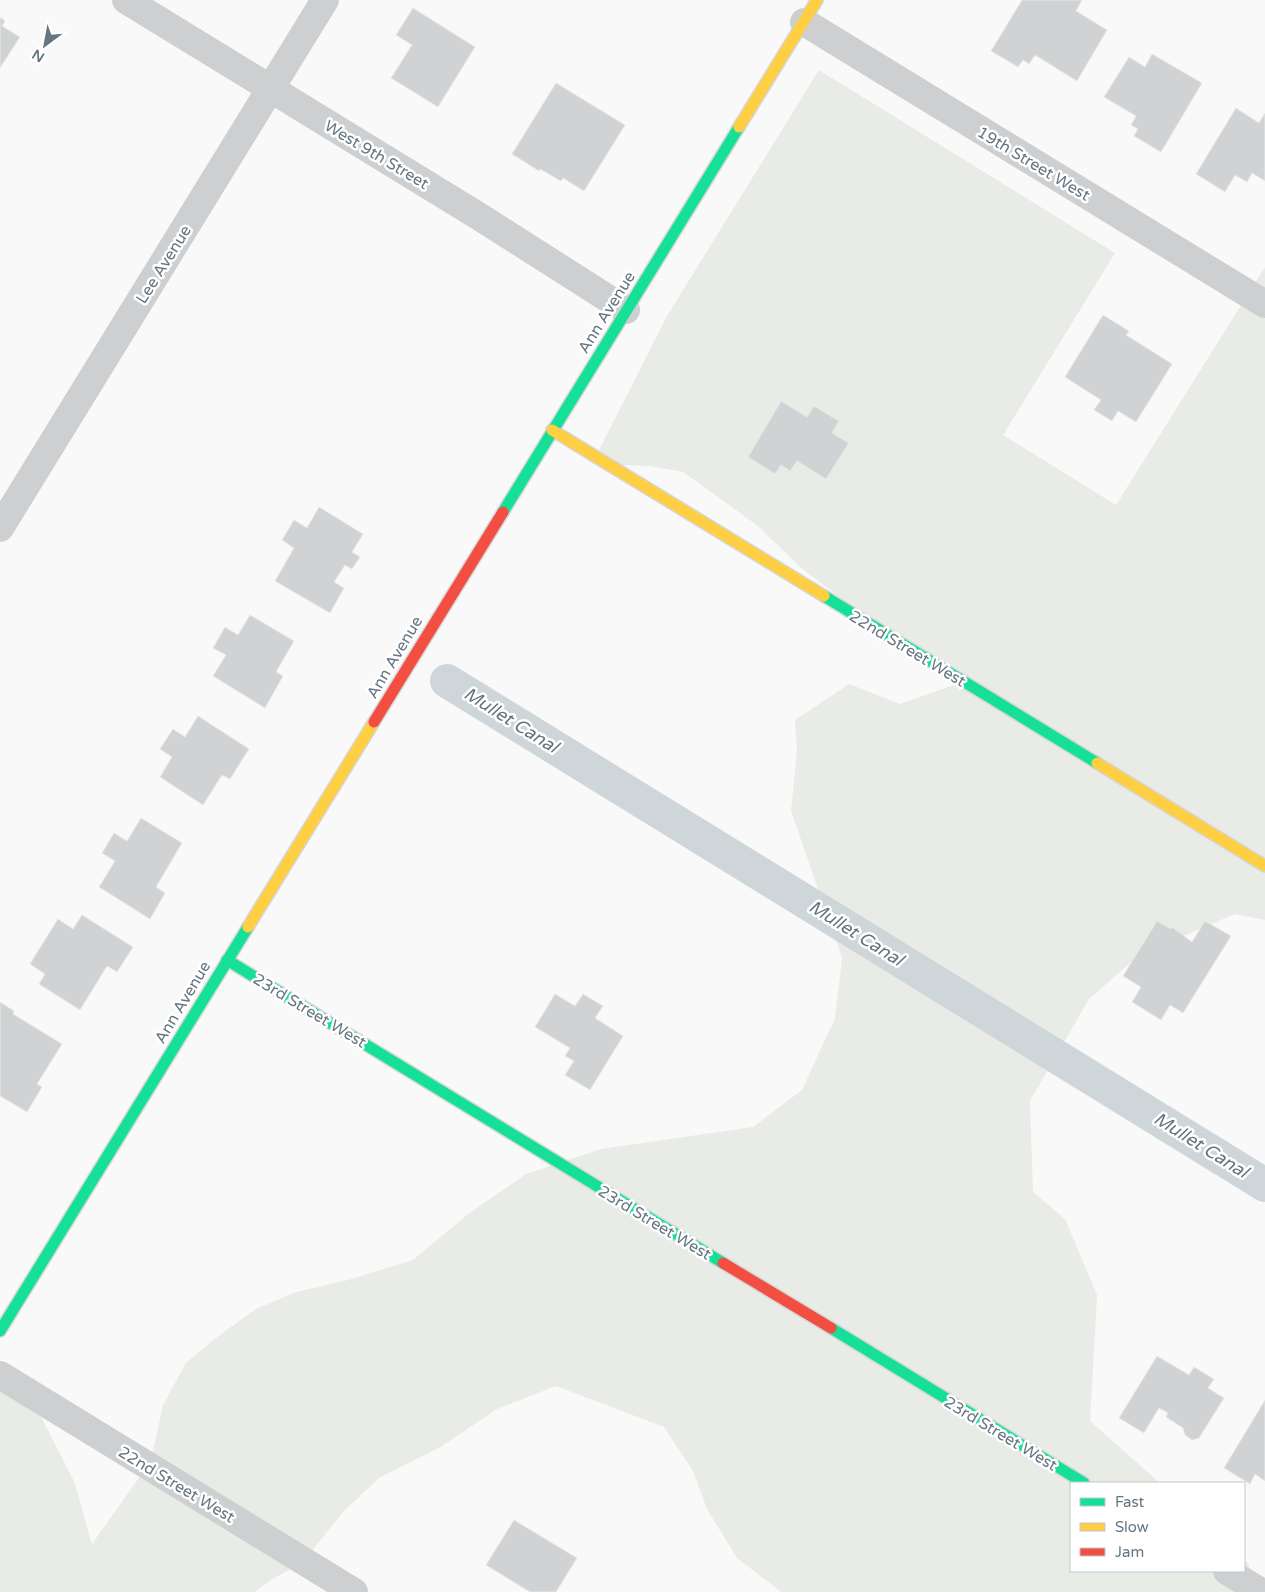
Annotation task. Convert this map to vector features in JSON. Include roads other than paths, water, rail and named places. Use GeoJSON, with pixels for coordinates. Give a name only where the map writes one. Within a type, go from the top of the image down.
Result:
{"type":"FeatureCollection","features":[{"type":"Feature","properties":{"kind":"street","name":"West 9th Street"},"geometry":{"type":"LineString","coordinates":[[126,0],[480,217],[626,310]]}},
{"type":"Feature","properties":{"kind":"street","name":"Lee Avenue"},"geometry":{"type":"LineString","coordinates":[[0,528],[325,0]]}},
{"type":"Feature","properties":{"kind":"street","name":"19th Street West"},"geometry":{"type":"LineString","coordinates":[[810,11],[1265,304]]}},
{"type":"Feature","properties":{"kind":"street","name":"Ann Avenue"},"geometry":{"type":"LineString","coordinates":[[0,1331],[810,11]]}},
{"type":"Feature","properties":{"kind":"street","name":"22nd Street West"},"geometry":{"type":"LineString","coordinates":[[552,430],[1265,866]]}},
{"type":"Feature","properties":{"kind":"street","name":"23rd Street West"},"geometry":{"type":"LineString","coordinates":[[227,960],[1082,1482]]}},
{"type":"Feature","properties":{"kind":"street","name":"22nd Street West"},"geometry":{"type":"LineString","coordinates":[[0,1375],[354,1592]]}},
{"type":"Feature","properties":{"kind":"street"},"geometry":{"type":"LineString","coordinates":[[1229,1572],[1262,1592]]}},
{"type":"Feature","properties":{"kind":"waterway","name":"Mullet Canal"},"geometry":{"type":"LineString","coordinates":[[447,681],[1265,1185]]}}]}
